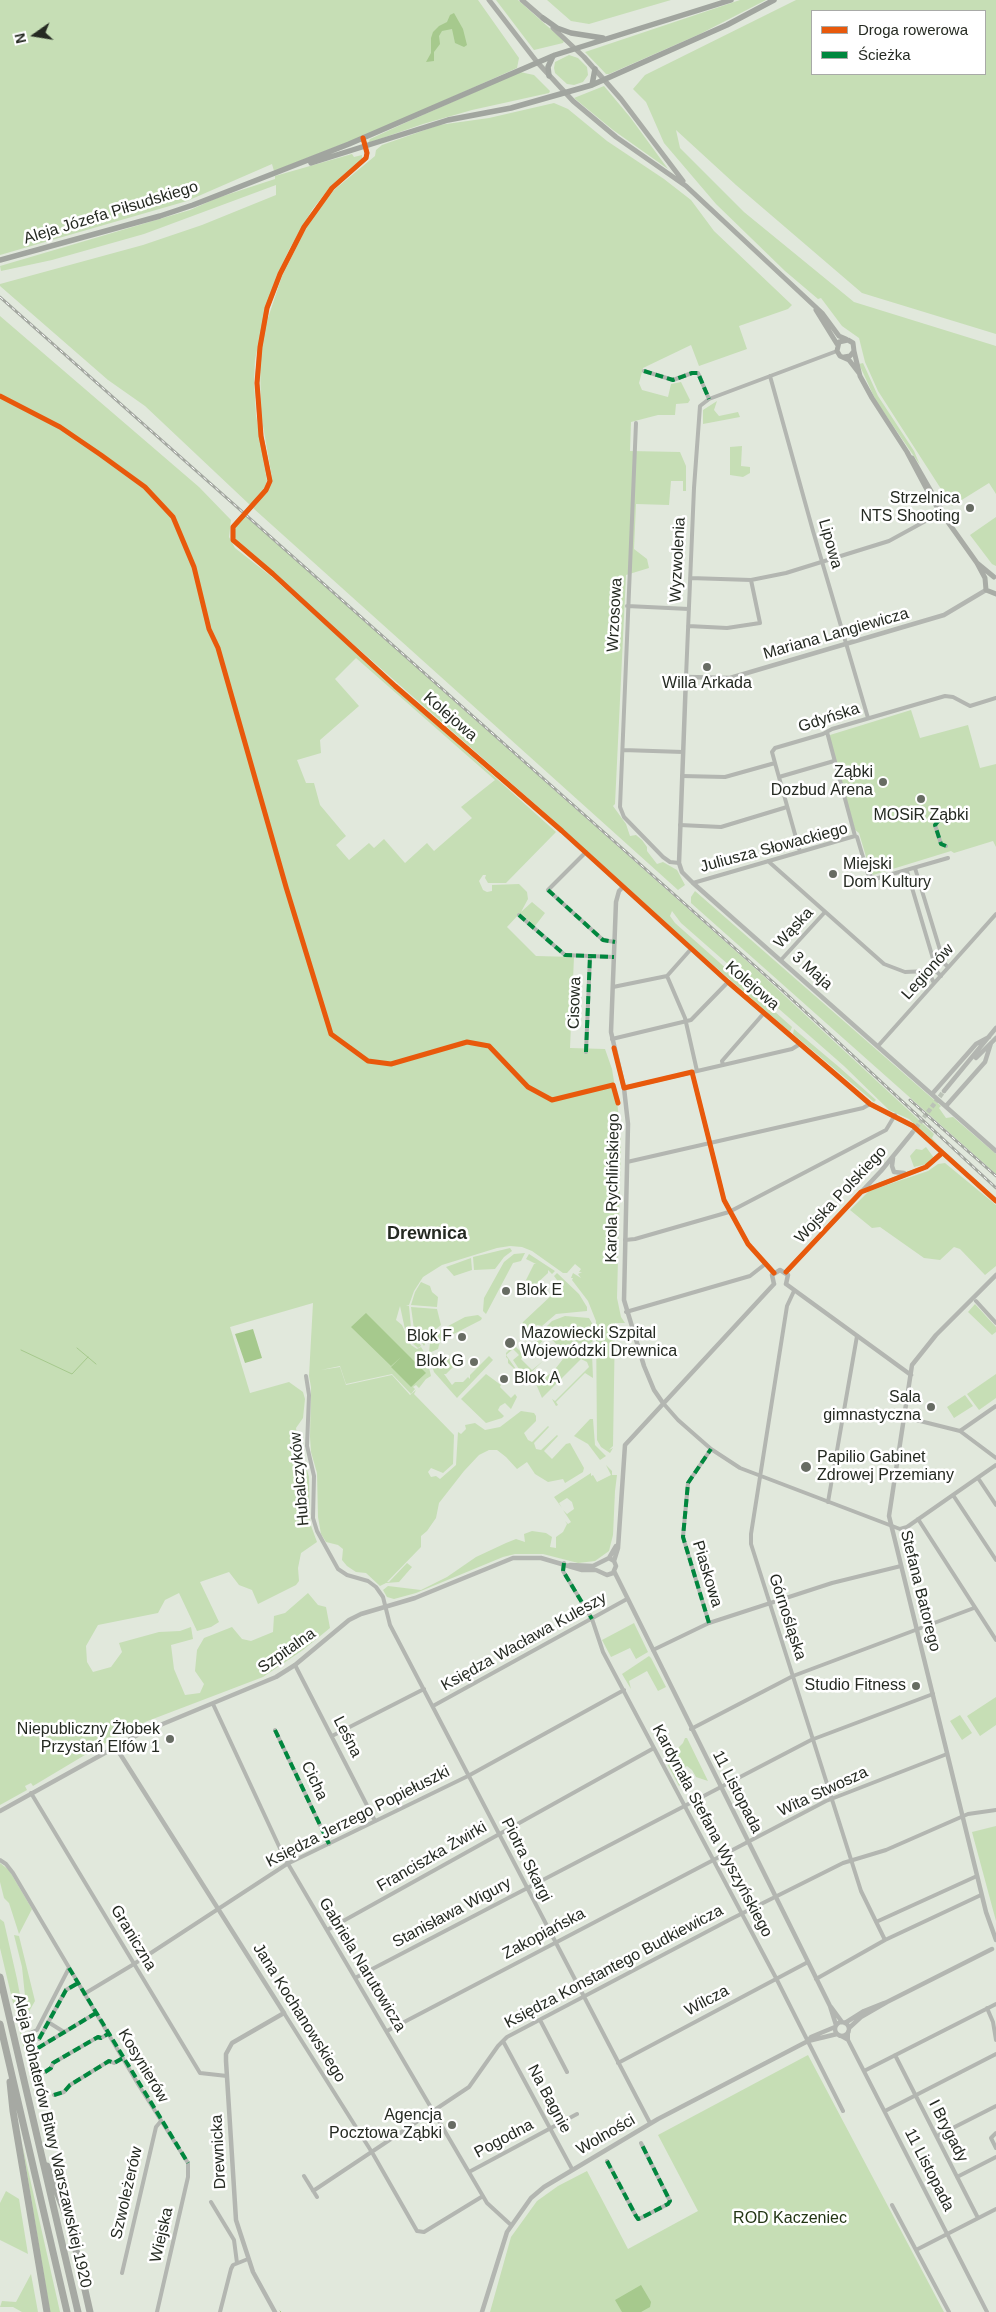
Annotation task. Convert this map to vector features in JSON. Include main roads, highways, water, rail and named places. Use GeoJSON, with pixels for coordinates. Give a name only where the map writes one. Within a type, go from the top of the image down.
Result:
{"type":"FeatureCollection","features":[{"type":"Feature","properties":{"kind":"highway","name":"Aleja Bohaterów Bitwy Warszawskiej 1920"},"geometry":{"type":"LineString","coordinates":[[0,1977],[78,2312]]}},
{"type":"Feature","properties":{"kind":"highway","name":"Aleja Bohaterów Bitwy Warszawskiej 1920"},"geometry":{"type":"LineString","coordinates":[[0,2024],[67,2312]]}},
{"type":"Feature","properties":{"kind":"highway"},"geometry":{"type":"LineString","coordinates":[[7,2052],[13,2111],[47,2312]]}},
{"type":"Feature","properties":{"kind":"highway"},"geometry":{"type":"LineString","coordinates":[[42,2157],[53,2179],[71,2228],[90,2312]]}},
{"type":"Feature","properties":{"kind":"main road"},"geometry":{"type":"LineString","coordinates":[[489,0],[537,62],[566,94],[616,137],[686,186],[826,316],[839,336],[853,343],[860,376]]}},
{"type":"Feature","properties":{"kind":"main road"},"geometry":{"type":"LineString","coordinates":[[522,0],[575,48],[605,80],[631,111],[686,186]]}},
{"type":"Feature","properties":{"kind":"main road"},"geometry":{"type":"LineString","coordinates":[[549,76],[548,63],[554,54],[731,0]]}},
{"type":"Feature","properties":{"kind":"main road"},"geometry":{"type":"LineString","coordinates":[[566,94],[605,80],[728,25],[774,0]]}},
{"type":"Feature","properties":{"kind":"main road"},"geometry":{"type":"LineString","coordinates":[[543,18],[557,28],[575,35],[594,38],[612,37]]}},
{"type":"Feature","properties":{"kind":"main road","name":"Aleja Józefa Piłsudskiego"},"geometry":{"type":"LineString","coordinates":[[0,260],[160,216],[284,170],[363,138],[554,54]]}},
{"type":"Feature","properties":{"kind":"main road"},"geometry":{"type":"LineString","coordinates":[[592,85],[595,69]]}},
{"type":"Feature","properties":{"kind":"main road","name":"Aleja Józefa Piłsudskiego"},"geometry":{"type":"LineString","coordinates":[[284,170],[366,147],[448,120],[511,108],[566,94]]}},
{"type":"Feature","properties":{"kind":"main road"},"geometry":{"type":"LineString","coordinates":[[814,306],[837,344],[837,351],[849,360],[860,376],[906,452],[921,472],[942,512],[977,563],[993,594]]}},
{"type":"Feature","properties":{"kind":"main road"},"geometry":{"type":"LineString","coordinates":[[837,344],[846,339]]}},
{"type":"Feature","properties":{"kind":"main road"},"geometry":{"type":"LineString","coordinates":[[844,357],[850,356],[854,351]]}},
{"type":"Feature","properties":{"kind":"main road"},"geometry":{"type":"LineString","coordinates":[[977,563],[995,577],[986,581]]}},
{"type":"Feature","properties":{"kind":"waterway"},"geometry":{"type":"LineString","coordinates":[[77,1348],[96,1364]]}},
{"type":"Feature","properties":{"kind":"waterway"},"geometry":{"type":"LineString","coordinates":[[21,1350],[72,1374],[88,1357]]}},
{"type":"Feature","properties":{"kind":"tunnel"},"geometry":{"type":"LineString","coordinates":[[912,1133],[944,1091]]}},
{"type":"Feature","properties":{"kind":"railway"},"geometry":{"type":"LineString","coordinates":[[0,297],[782,990],[996,1188]]}},
{"type":"Feature","properties":{"kind":"railway"},"geometry":{"type":"LineString","coordinates":[[910,1100],[996,1176]]}},
{"type":"Feature","properties":{"kind":"place","name":"Strzelnica NTS Shooting"},"geometry":{"type":"Point","coordinates":[970,508]}},
{"type":"Feature","properties":{"kind":"place","name":"Willa Arkada"},"geometry":{"type":"Point","coordinates":[707,667]}},
{"type":"Feature","properties":{"kind":"place","name":"Ząbki Dozbud Arena"},"geometry":{"type":"Point","coordinates":[883,782]}},
{"type":"Feature","properties":{"kind":"place","name":"MOSiR Ząbki"},"geometry":{"type":"Point","coordinates":[921,799]}},
{"type":"Feature","properties":{"kind":"place","name":"Miejski Dom Kultury"},"geometry":{"type":"Point","coordinates":[833,874]}},
{"type":"Feature","properties":{"kind":"place","name":"Blok E"},"geometry":{"type":"Point","coordinates":[506,1291]}},
{"type":"Feature","properties":{"kind":"place","name":"Blok F"},"geometry":{"type":"Point","coordinates":[462,1337]}},
{"type":"Feature","properties":{"kind":"place","name":"Mazowiecki Szpital Wojewódzki Drewnica"},"geometry":{"type":"Point","coordinates":[510,1343]}},
{"type":"Feature","properties":{"kind":"place","name":"Blok G"},"geometry":{"type":"Point","coordinates":[474,1362]}},
{"type":"Feature","properties":{"kind":"place","name":"Blok A"},"geometry":{"type":"Point","coordinates":[504,1379]}},
{"type":"Feature","properties":{"kind":"place","name":"Sala gimnastyczna"},"geometry":{"type":"Point","coordinates":[931,1407]}},
{"type":"Feature","properties":{"kind":"place","name":"Papilio Gabinet Zdrowej Przemiany"},"geometry":{"type":"Point","coordinates":[806,1467]}},
{"type":"Feature","properties":{"kind":"place","name":"Studio Fitness"},"geometry":{"type":"Point","coordinates":[916,1686]}},
{"type":"Feature","properties":{"kind":"place","name":"Niepubliczny Żłobek Przystań Elfów 1"},"geometry":{"type":"Point","coordinates":[170,1739]}},
{"type":"Feature","properties":{"kind":"place","name":"Agencja Pocztowa Ząbki"},"geometry":{"type":"Point","coordinates":[452,2125]}},
{"type":"Feature","properties":{"kind":"district","name":"Drewnica"},"geometry":{"type":"Point","coordinates":[427,1234]}},
{"type":"Feature","properties":{"kind":"park label","name":"ROD Kaczeniec"},"geometry":{"type":"Point","coordinates":[790,2219]}}]}
